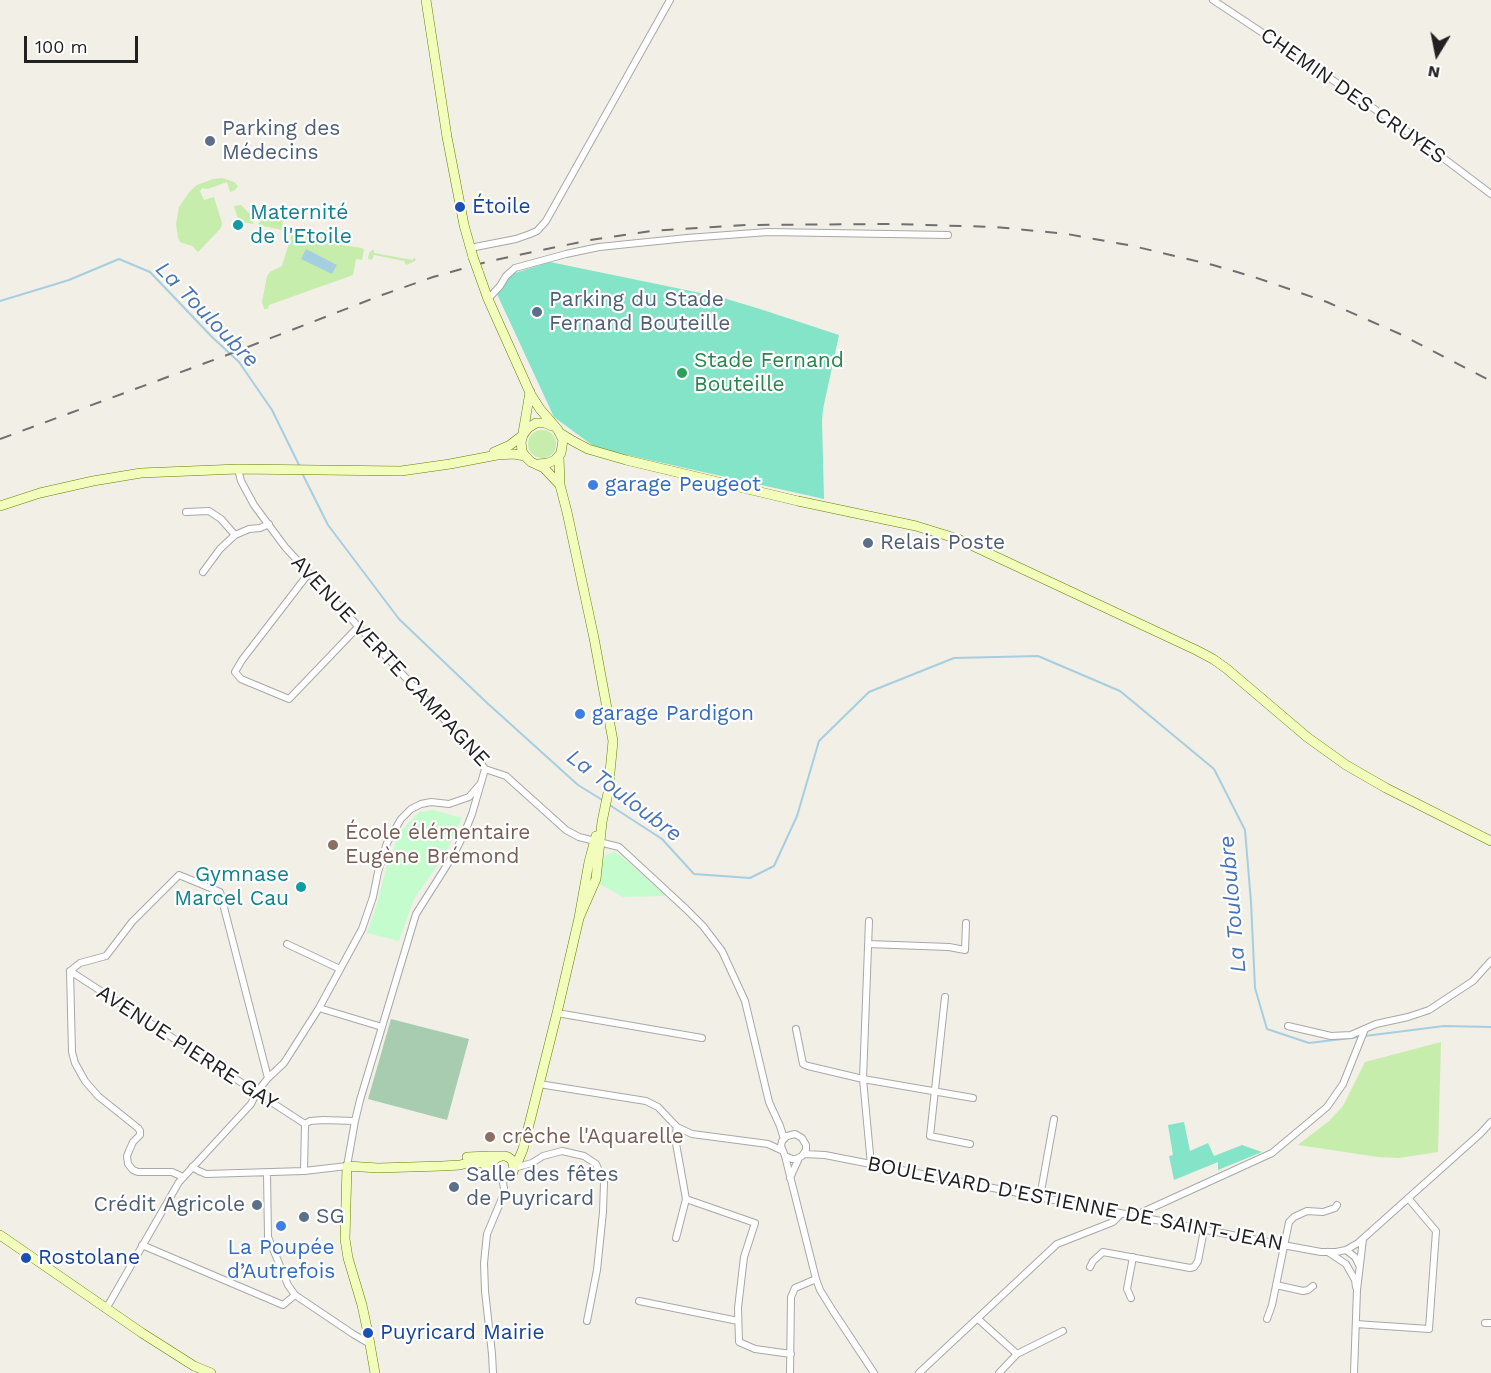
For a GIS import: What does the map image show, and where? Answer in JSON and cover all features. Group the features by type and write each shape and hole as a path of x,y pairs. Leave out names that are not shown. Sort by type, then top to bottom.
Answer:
{"main road":[{"path":"426,0 447,137 464,225 472,253 488,299 530,393 562,440 560,485 594,638 613,741 608,793 597,841 596,879 579,918 524,1149 518,1161 471,1156 452,1166"},
{"path":"530,393 532,411 521,442 522,451 531,462 548,464 569,449 588,449"},
{"path":"478,458 510,445 536,423 545,423 588,449 626,460 916,526 958,539 1213,659 1307,737 1346,765 1386,788 1491,841"},
{"path":"0,506 40,492 141,473 238,469 401,471 511,454 525,456"},
{"path":"539,464 560,485"},
{"path":"496,1158 509,1161 510,1176 502,1178 494,1174 491,1166 496,1158"},
{"path":"375,1373 362,1305 348,1258 345,1239 347,1166 378,1168 452,1166 471,1162 491,1166"},
{"path":"0,1235 142,1334 194,1366 211,1373"},
{"path":"368,1373 372,1362"}],"street":[{"path":"472,253 537,231 546,220 670,0"},
{"name":"CHEMIN DES CRUYES","path":"1213,0 1422,142 1491,194"},
{"path":"488,299 515,268 566,254 599,248 768,232 948,235"},
{"name":"AVENUE VERTE CAMPAGNE","path":"238,469 241,481 254,505 285,547 465,742 486,769 506,776 566,830 579,837 620,847 703,926 722,951 745,1001 769,1102 780,1125 783,1140"},
{"path":"186,512 209,511 221,519 235,535"},
{"path":"203,572 220,549 235,535 269,524"},
{"path":"309,573 242,660 236,672 241,679 288,699 358,627"},
{"path":"192,1167 206,1174 304,1171 347,1166 355,1121 416,914 464,834 486,769"},
{"path":"106,1309 179,1182 251,1104 256,1092 284,1063 319,1008 362,929 387,843 401,819 411,809 421,804 431,802 449,804 469,797 481,783"},
{"path":"183,1177 172,1172 138,1172 128,1164 129,1151 133,1142 140,1135 140,1131 98,1096 75,1063 72,1052 70,971 80,963 106,956 132,922 179,875 220,892 268,1078"},
{"path":"869,921 862,1079 871,1165"},
{"path":"868,944 949,947 965,950 966,923"},
{"path":"287,944 340,969"},
{"path":"1288,1026 1331,1036 1351,1035 1376,1024 1430,1010 1473,981 1491,961"},
{"name":"AVENUE PIERRE GAY","path":"70,971 305,1124"},
{"path":"945,997 930,1136 970,1144"},
{"path":"319,1008 381,1027"},
{"path":"557,1013 702,1038"},
{"path":"796,1029 803,1064 808,1066 862,1079 973,1098"},
{"path":"1134,1216 1272,1153 1327,1107 1343,1084 1365,1029"},
{"path":"539,1084 646,1101 658,1107 677,1126 692,1134 768,1144 783,1140 791,1134"},
{"path":"1040,1197 1054,1119"},
{"path":"304,1171 305,1124 310,1121 323,1120 355,1121"},
{"path":"1328,1252 1346,1250 1364,1238 1491,1122"},
{"path":"780,1125 791,1134 799,1135 806,1145 806,1150 790,1178"},
{"path":"676,1238 686,1199 675,1138 677,1126"},
{"path":"783,1140 783,1153 820,1290 874,1373"},
{"path":"768,1144 792,1159 801,1156"},
{"name":"BOULEVARD D'ESTIENNE DE SAINT-JEAN","path":"806,1145 822,1155"},
{"path":"509,1161 532,1163 543,1156 562,1151 584,1156 596,1164 604,1182 603,1212 597,1270 586,1321"},
{"name":"BOULEVARD D'ESTIENNE DE SAINT-JEAN","path":"801,1156 822,1155 1328,1252"},
{"path":"267,1173 268,1237 288,1285 295,1295 370,1344"},
{"path":"493,1373 484,1263 487,1234 503,1196 502,1178"},
{"path":"1356,1324 1429,1329 1436,1231 1408,1198"},
{"path":"686,1199 755,1222 744,1257 738,1308 739,1342 755,1349 790,1354"},
{"path":"1268,1319 1289,1222 1307,1210 1323,1212 1337,1205"},
{"path":"919,1373 1057,1244 1113,1222 1121,1214"},
{"path":"1090,1267 1103,1252 1194,1267 1198,1261 1204,1230"},
{"path":"1354,1373 1357,1290 1364,1238"},
{"path":"142,1245 283,1305 295,1295"},
{"path":"1346,1250 1346,1264"},
{"path":"1346,1250 1355,1257 1360,1265"},
{"path":"1328,1252 1346,1264 1355,1280 1357,1290"},
{"path":"1131,1298 1127,1289 1134,1257"},
{"path":"790,1373 791,1297 795,1288 816,1279"},
{"path":"1276,1285 1303,1291 1313,1286"},
{"path":"639,1301 738,1321"},
{"path":"978,1319 1017,1354"},
{"path":"999,1373 1017,1354 1063,1331"}],"green space":[{"path":"222,178 238,186 230,192 227,182 208,189 202,188 200,191 204,200 214,197 222,223 221,228 198,252 192,246 180,242 178,238 176,224 179,207 197,185"},
{"path":"241,205 254,218 253,224 241,222 238,219 234,206"},
{"path":"262,210 272,220 278,215 283,219 282,230 258,225"},
{"path":"301,227 335,244 362,248 364,250 362,260 356,259 353,275 269,305 268,309 264,309 262,302 267,276 282,266 292,233 295,228"},
{"path":"372,250 374,253 413,260 414,257 416,260 406,265 404,261 374,255 372,260 368,259"},
{"name":"Stade Fernand Bouteille","path":"550,262 720,297 839,335 823,409 824,499 596,448 554,417 496,292 512,274"},
{"path":"542,430 552,434 556,444 552,454 542,458 532,454 528,444 532,434"},
{"path":"434,810 462,818 447,851 414,899 399,941 367,933 387,865 400,832 419,812"},
{"path":"614,852 666,896 623,897 598,883 603,860 606,855"},
{"path":"391,1019 469,1039 447,1120 368,1099"},
{"path":"1441,1042 1438,1152 1399,1158 1378,1157 1298,1145 1329,1121 1343,1106 1365,1062"},
{"path":"1184,1122 1190,1151 1208,1143 1214,1156 1242,1145 1262,1152 1218,1170 1218,1162 1174,1180 1169,1156 1173,1155 1168,1125"}],"water":[{"path":"306,249 337,265 332,274 301,259"}],"waterway":[{"name":"La Touloubre","path":"0,301 69,280 119,259 150,272 239,362 272,410 300,467"},
{"name":"La Touloubre","path":"302,473 328,525 399,619 578,785 604,801"},
{"name":"La Touloubre","path":"608,804 662,839 694,874 750,878 774,866 797,816 819,741 869,692 954,658 1038,656 1120,691 1214,769 1245,830 1255,988 1267,1029 1309,1043 1359,1037"},
{"name":"La Touloubre","path":"1365,1036 1444,1026 1491,1027"}],"railway":[{"path":"0,439 433,277 490,261 590,240 651,231 746,225 894,224 996,227 1067,234 1133,246 1213,265 1327,302 1400,334 1491,381"}],"place":[{"name":"Parking des Médecins","path":"210,141"},
{"name":"Étoile","path":"460,207"},
{"name":"Maternité de l'Etoile","path":"238,225"},
{"name":"Parking du Stade Fernand Bouteille","path":"537,312"},
{"name":"Stade Fernand Bouteille","path":"682,373"},
{"name":"garage Peugeot","path":"593,485"},
{"name":"Relais Poste","path":"868,543"},
{"name":"garage Pardigon","path":"580,714"},
{"name":"École élémentaire Eugène Brémond","path":"333,845"},
{"name":"Gymnase Marcel Cau","path":"301,887"},
{"name":"crêche l'Aquarelle","path":"490,1137"},
{"name":"Salle des fêtes de Puyricard","path":"454,1187"},
{"name":"Crédit Agricole","path":"257,1205"},
{"name":"SG","path":"304,1217"},
{"name":"La Poupée d’Autrefois","path":"281,1226"},
{"name":"Rostolane","path":"26,1258"},
{"name":"Puyricard Mairie","path":"368,1333"}]}
